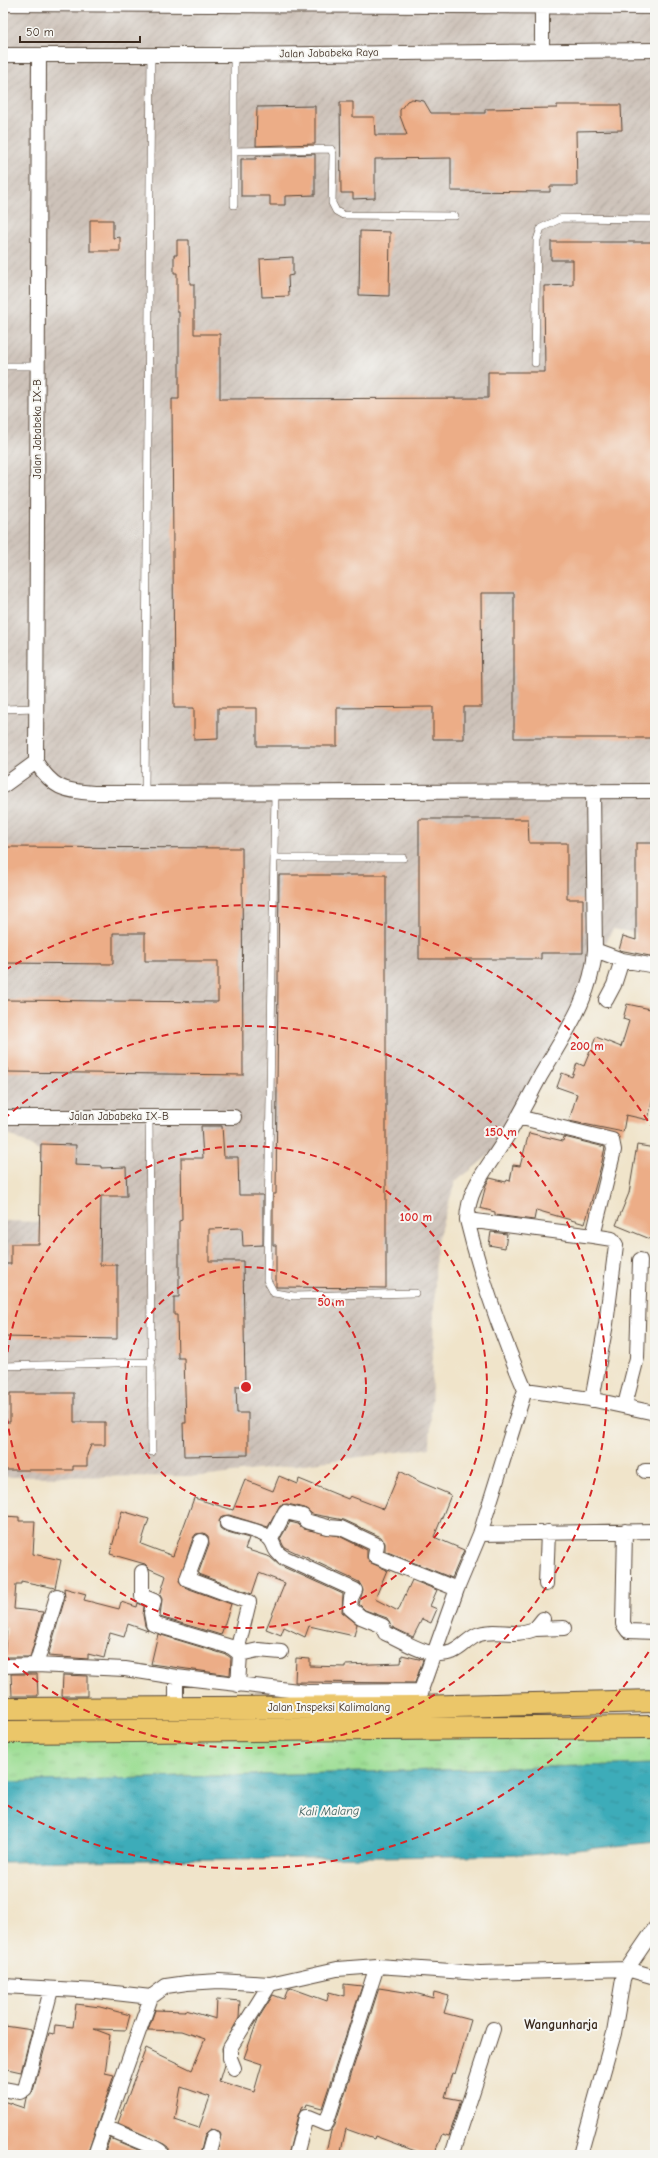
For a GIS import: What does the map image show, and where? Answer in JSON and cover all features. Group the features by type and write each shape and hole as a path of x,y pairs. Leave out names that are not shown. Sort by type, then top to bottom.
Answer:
{"main road":[{"name":"Jalan Inspeksi Kalimalang","path":"3,1709 176,1708 418,1699 655,1701"},
{"path":"3,1732 655,1727"}],"street":[{"path":"3,4 542,5 655,7"},
{"path":"542,5 542,50"},
{"name":"Jalan Jababeka Raya","path":"3,56 655,50"},
{"name":"Jalan Jababeka IX-B","path":"36,762 39,56"},
{"path":"3,786 36,762 47,779 63,789 94,793 655,791"},
{"path":"3,1666 36,1665 125,1669 238,1685 307,1692 418,1699 457,1589 480,1534 524,1390 489,1296 467,1220 469,1199 472,1191 518,1117 582,1003 594,966 596,950 594,791"},
{"path":"596,950 622,960 655,966"},
{"path":"606,1000 614,985 622,960"},
{"name":"Jalan Jababeka IX-B","path":"3,1117 149,1115 234,1117"},
{"path":"518,1117 612,1140 614,1150 593,1236"},
{"path":"467,1220 612,1239 616,1245 606,1324 592,1400"},
{"path":"625,1405 638,1358 640,1260"},
{"path":"524,1390 625,1405 655,1413"},
{"path":"271,1539 285,1512 303,1516 306,1521 328,1527 341,1528 377,1545 375,1556 457,1589"},
{"path":"227,1523 262,1534 271,1539 275,1552 282,1557 354,1590 350,1608 361,1617 383,1626 385,1633 409,1646 435,1653 451,1652 467,1644 477,1635 492,1632 516,1633 539,1624 564,1628"},
{"path":"625,1531 624,1624 628,1631 655,1632"},
{"path":"480,1534 655,1531"},
{"path":"546,1584 548,1532"},
{"path":"201,1541 187,1579 250,1602 239,1643 240,1654 238,1685"},
{"path":"142,1572 142,1596 154,1601 151,1613 153,1624 231,1647 240,1654"},
{"path":"36,1665 57,1596"},
{"path":"240,1654 258,1650 281,1652"},
{"path":"176,1677 176,1708"},
{"path":"580,2155 607,2060 623,1979 627,1969 655,1928"},
{"path":"296,2155 306,2118 309,2117 326,2124 377,1966"},
{"path":"95,2155 151,1997 166,1986 218,1981 270,1984 337,1969 377,1966 480,1973 627,1969 655,1977"},
{"path":"234,2068 230,2058 230,2048 270,1984"},
{"path":"3,1986 51,1990 97,1991 151,1997"},
{"path":"3,2089 20,2092 25,2089 51,1990"},
{"path":"452,2155 493,2029"},
{"path":"105,2127 155,2148 160,2151 160,2155"},
{"path":"208,2155 213,2138"}],"lane":[{"path":"145,792 151,54"},
{"path":"234,55 234,205"},
{"path":"234,151 331,149 333,154 332,203 336,211 343,215 455,216"},
{"path":"535,363 537,240 541,228 562,218 655,219"},
{"path":"3,366 37,366"},
{"path":"3,709 37,708"},
{"path":"275,792 267,1280 274,1293 294,1296 415,1293"},
{"path":"274,858 403,858"},
{"path":"149,1115 152,1452"},
{"path":"3,1366 152,1362"}],"shaded area":[{"path":"3,3 655,3 655,936 613,929 500,1147 455,1182 436,1245 430,1448 210,1476 3,1477 3,1221 40,1222 39,1151 3,1131"}],"green space":[{"path":"655,1728 655,1764 3,1782 3,1732"}],"water":[{"name":"Kali Malang","path":"655,1764 655,1842 528,1855 3,1862 3,1782"}],"building":[{"path":"412,99 424,101 431,113 485,113 485,109 557,108 557,105 621,105 622,130 576,131 577,186 550,186 550,192 451,191 451,158 375,159 375,198 353,199 353,193 341,193 340,102 353,102 353,117 374,117 375,135 407,135 400,116 400,110 407,101"},
{"path":"315,106 315,144 256,146 257,107"},
{"path":"315,154 315,195 285,196 285,205 270,205 270,196 241,196 241,159 256,159 256,156"},
{"path":"90,220 113,220 113,238 120,237 120,251 90,251"},
{"path":"360,231 390,232 389,296 359,295"},
{"path":"177,240 189,240 190,284 194,284 194,334 220,334 220,399 488,398 488,372 545,372 544,286 573,285 573,260 551,260 551,242 655,242 655,738 514,738 514,593 481,593 482,707 464,707 464,739 433,739 433,707 337,708 337,746 257,746 257,708 218,708 218,739 194,740 194,708 174,708 172,399 179,399 179,312 177,312 177,273 174,273 174,255 177,255"},
{"path":"293,257 293,275 288,276 289,296 262,297 260,259"},
{"path":"419,819 528,819 529,843 567,843 567,899 583,899 583,953 541,953 541,959 419,959"},
{"path":"636,843 655,843 655,957 619,950 623,936 636,940"},
{"path":"3,847 242,848 243,1075 8,1072 8,1069 3,1069 3,1000 218,1002 218,961 145,961 145,933 113,933 113,964 3,963"},
{"path":"279,875 386,875 386,1288 276,1287 276,1245 273,1245 273,1194 276,1194"},
{"path":"627,1004 655,1010 655,1088 648,1120 626,1115 623,1132 569,1121 577,1094 557,1087 562,1073 572,1077 577,1063 584,1066 596,1037 621,1047 629,1021 623,1019"},
{"path":"201,1126 222,1126 224,1157 238,1157 239,1195 263,1195 263,1245 243,1246 242,1228 209,1229 209,1261 243,1261 245,1386 236,1386 237,1413 248,1413 248,1455 184,1456 183,1423 186,1423 184,1358 178,1358 177,1315 174,1315 174,1297 179,1297 179,1221 182,1220 181,1158 203,1158"},
{"path":"529,1133 563,1141 564,1137 605,1147 585,1224 536,1210 534,1220 495,1215 495,1212 480,1208 486,1185 490,1178 506,1182 507,1180 510,1181 513,1165 520,1166"},
{"path":"41,1144 76,1145 75,1165 101,1166 101,1168 126,1167 127,1196 101,1196 100,1265 117,1265 117,1339 3,1337 3,1264 11,1264 11,1244 39,1244"},
{"path":"637,1145 655,1148 655,1241 616,1225 629,1193"},
{"path":"491,1232 507,1234 505,1248 489,1245"},
{"path":"10,1393 74,1393 74,1422 105,1422 105,1445 91,1445 87,1455 87,1466 73,1466 73,1470 3,1470 3,1422 10,1422"},
{"path":"400,1471 420,1482 451,1495 434,1537 464,1550 452,1578 385,1551 385,1543 381,1537 344,1520 312,1514 305,1508 287,1504 280,1505 268,1527 229,1515 222,1516 219,1521 220,1528 224,1531 249,1538 245,1549 270,1557 279,1565 343,1594 342,1612 357,1624 354,1636 309,1626 305,1637 284,1627 281,1635 266,1629 285,1583 259,1573 252,1594 198,1574 209,1544 208,1536 204,1533 196,1534 193,1538 179,1581 184,1587 231,1604 221,1635 160,1617 162,1599 160,1595 166,1576 150,1569 145,1564 110,1554 122,1511 149,1519 141,1544 173,1556 194,1498 233,1510 245,1480 273,1491 279,1476 298,1484 299,1479 348,1499 350,1496 384,1509"},
{"path":"4,1516 19,1517 19,1521 35,1521 33,1554 61,1560 55,1588 21,1581 21,1584 16,1584 14,1609 43,1612 30,1657 4,1657 7,1628 3,1627"},
{"path":"290,1522 298,1524 304,1529 339,1536 367,1550 367,1558 369,1562 387,1570 375,1599 398,1611 412,1580 437,1590 430,1606 437,1609 431,1623 422,1619 413,1637 392,1627 387,1618 365,1610 359,1604 363,1590 359,1582 284,1547 280,1539"},
{"path":"64,1588 86,1594 84,1600 119,1609 121,1602 137,1607 138,1603 144,1606 143,1615 145,1626 148,1631 128,1624 124,1637 110,1633 104,1658 88,1654 88,1659 48,1656 65,1598"},
{"path":"158,1634 227,1655 231,1658 230,1675 151,1664"},
{"path":"402,1655 423,1660 415,1683 295,1682 296,1658 310,1659 310,1666 345,1667 345,1665 401,1663"},
{"path":"11,1674 37,1674 38,1696 12,1696"},
{"path":"63,1675 87,1676 87,1696 62,1696"},
{"path":"344,1984 362,1986 322,2108 307,2104 306,2107 303,2106 298,2115 288,2155 217,2155 221,2135 219,2131 211,2129 205,2134 200,2155 168,2155 168,2147 164,2144 118,2123 146,2048 192,2070 205,2039 182,2031 148,2030 155,2010 186,2010 216,2019 217,1999 240,2001 239,2018 222,2048 224,2065 219,2081 254,2092 262,2064 244,2058 258,2019 273,1995 284,1999 288,1989 291,1988 327,2001 329,1992 344,1996","holes":["181,2087 210,2097 199,2128 175,2120"]},
{"path":"379,1988 411,1992 433,1998 434,1992 449,1996 444,2013 471,2020 455,2074 452,2073 445,2097 461,2100 449,2136 442,2134 434,2155 426,2155 375,2136 374,2139 346,2129 340,2155 325,2155 331,2131 334,2127"},
{"path":"76,2004 100,2007 130,2015 126,2030 94,2029 110,2035 105,2073 114,2075 87,2155 3,2155 3,2101 24,2108 26,2098 33,2091 49,2033 54,2034 55,2025 73,2027"},
{"path":"5,2026 32,2030 21,2072 3,2068"},
{"path":"110,2138 150,2155 104,2155"}],"district":[{"name":"Wangunharja","path":"561,2024"}]}
